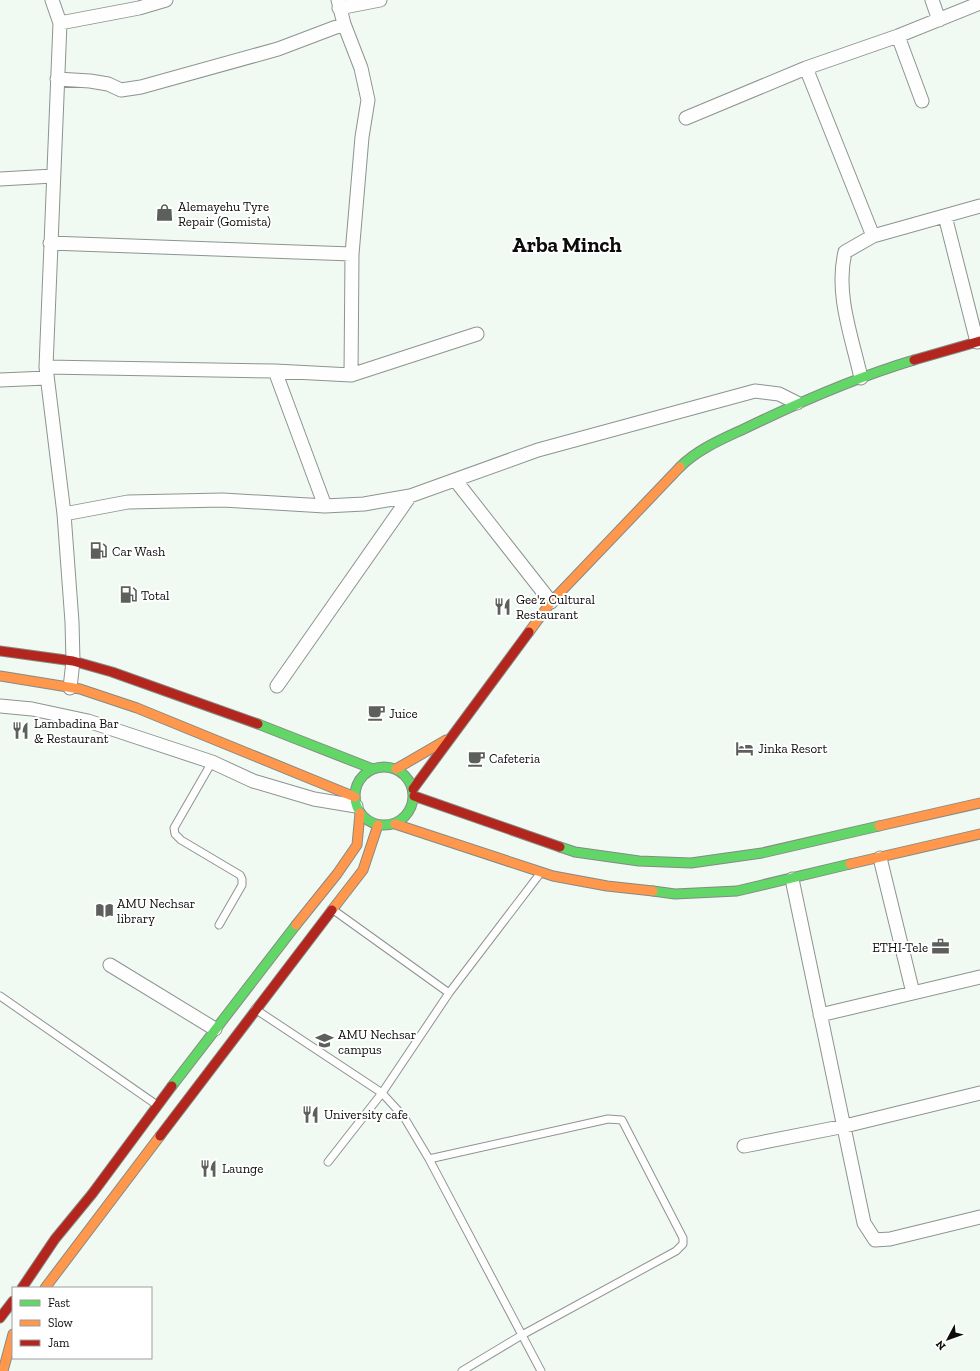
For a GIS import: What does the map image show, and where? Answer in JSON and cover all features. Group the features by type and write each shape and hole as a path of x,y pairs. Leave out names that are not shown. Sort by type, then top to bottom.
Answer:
{"main road":[{"path":"395,824 409,813 413,792 551,602 682,465 707,447 797,403 880,370 978,342"},
{"path":"0,651 73,660 112,672 244,719 373,769"},
{"path":"0,676 70,688 138,708 357,805 365,819 378,826 395,824 553,876 607,886 675,894 737,891 880,858 933,841 980,834"},
{"path":"396,769 454,735"},
{"path":"23,1287 56,1239 92,1194 215,1029 337,874 357,845 357,805 359,780 373,769 381,767 396,769 406,777 413,792 575,852 639,861 691,863 762,853 928,819 980,803"},
{"path":"46,1287 255,1009 363,870 378,826"},
{"path":"0,1318 12,1301"},
{"path":"3,1371 12,1338"}],"street":[{"path":"52,0 60,23 52,176 46,372 64,514 72,622 73,660 70,688"},
{"path":"60,23 139,8 166,0"},
{"path":"351,374 352,254 362,137 368,100 361,68 338,4 380,0"},
{"path":"932,0 939,20"},
{"path":"686,118 806,68 898,36 980,3"},
{"path":"57,79 90,81 108,84 120,90 141,87 278,50 344,24"},
{"path":"898,36 922,101"},
{"path":"806,68 872,236"},
{"path":"0,180 52,176"},
{"path":"861,378 842,296 842,264 845,252 872,236 980,206"},
{"path":"945,216 978,342"},
{"path":"50,243 352,254"},
{"path":"0,380 46,372 275,371 351,374 477,334"},
{"path":"275,371 325,506"},
{"path":"64,514 128,502 223,500 325,506 364,504 410,496 456,481 538,450 755,391 779,394 797,403"},
{"path":"456,481 551,602"},
{"path":"277,686 410,496"},
{"path":"0,706 32,709 88,721 212,762 252,780 300,795 314,799 357,805"},
{"path":"880,858 913,993"},
{"path":"792,879 845,1126 864,1223 875,1240 890,1239 980,1217"},
{"path":"110,965 215,1029"},
{"path":"820,1015 980,977"},
{"path":"744,1146 845,1126 980,1093"}],"lane":[{"path":"212,762 174,828 175,834 181,840 240,875 242,879 242,885 219,924"},
{"path":"328,1162 382,1093 449,993 542,872"},
{"path":"332,909 449,993"},
{"path":"0,996 158,1106"},
{"path":"255,1009 382,1093 404,1117 429,1159 541,1371"},
{"path":"429,1159 608,1119 622,1120 683,1238 683,1244 676,1251 522,1335 462,1371"}],"traffic: fast":[{"path":"680,467 695,454 712,444 789,408 830,390 914,360"},
{"path":"258,724 373,769"},
{"path":"378,767 390,767 405,775 413,790 413,796 413,802 405,817 390,825 378,825 363,817 355,802 355,790 363,775 378,767"},
{"path":"560,847 575,852 639,861 691,863 762,853 879,826"},
{"path":"653,891 675,894 737,891 850,864"},
{"path":"172,1086 296,925"}],"traffic: slow":[{"path":"529,632 551,602 680,467"},
{"path":"0,676 80,689 137,708 355,797"},
{"path":"396,769 446,740"},
{"path":"879,826 980,803"},
{"path":"296,925 337,874 357,845 360,813"},
{"path":"395,824 553,876 607,886 653,891"},
{"path":"332,910 363,870 378,825"},
{"path":"850,864 980,834"},
{"path":"46,1287 160,1136"},
{"path":"3,1371 12,1338"}],"traffic: jam":[{"path":"914,360 980,341"},
{"path":"413,789 529,632"},
{"path":"0,651 73,661 112,672 258,724"},
{"path":"414,796 560,847"},
{"path":"160,1136 332,910"},
{"path":"23,1287 55,1239 92,1194 172,1086"},
{"path":"0,1318 12,1302"}],"place":[{"name":"Alemayehu Tyre Repair (Gomista)","path":"165,213"},
{"name":"Car Wash","path":"99,551"},
{"name":"Total","path":"128,595"},
{"name":"Gee'z Cultural Restaurant","path":"503,606"},
{"name":"Juice","path":"376,713"},
{"name":"Lambadina Bar & Restaurant","path":"21,730"},
{"name":"Jinka Resort","path":"745,748"},
{"name":"Cafeteria","path":"476,758"},
{"name":"AMU Nechsar library","path":"104,910"},
{"name":"ETHI-Tele","path":"941,947"},
{"name":"AMU Nechsar campus","path":"325,1041"},
{"name":"University cafe","path":"311,1114"},
{"name":"Launge","path":"209,1168"}],"district":[{"name":"Arba Minch","path":"567,244"}]}
